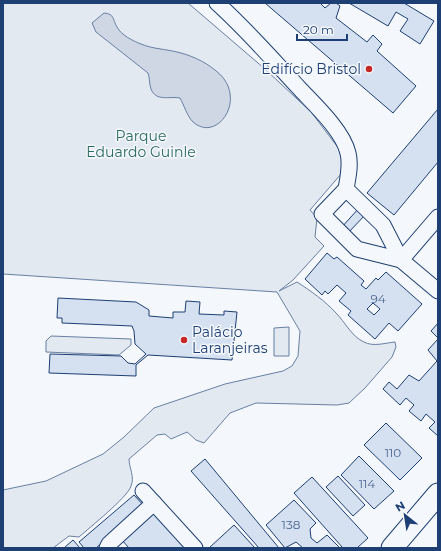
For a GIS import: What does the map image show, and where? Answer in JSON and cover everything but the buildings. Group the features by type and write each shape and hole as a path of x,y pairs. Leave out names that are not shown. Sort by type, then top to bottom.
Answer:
{"main road":[{"path":"392,548 438,494"}],"street":[{"path":"217,3 252,36 320,111 338,134 348,151 350,165 346,189 322,214 358,249 401,260"},
{"path":"346,189 383,225 401,260 438,292"},
{"path":"401,260 438,217"},
{"path":"143,491 195,548"},
{"path":"107,548 109,544 154,502"}],"green space":[{"name":"Parque Eduardo Guinle","path":"3,3 188,3 265,69 311,112 340,150 342,160 341,174 310,210 317,218 315,237 324,246 293,280 279,291 297,282 327,304 360,340 371,344 395,342 396,347 392,357 365,388 349,403 337,405 256,403 230,413 204,443 196,440 187,432 171,439 165,434 157,435 129,459 132,483 123,497 79,537 69,536 53,548 3,548 3,490 46,481 103,454 124,437 154,408 225,384 283,371 292,366 298,356 300,331 277,292 3,274"},
{"path":"289,327 289,356 274,356 274,328"},
{"path":"51,336 131,339 131,345 119,355 46,352 46,341"}],"shaded area":[{"path":"104,13 110,14 119,30 131,39 150,47 187,55 202,61 215,70 225,81 230,92 230,104 226,114 220,122 212,127 203,127 191,120 180,98 164,98 156,96 150,87 148,73 96,32 92,23"}],"place":[{"name":"Edifício Bristol","path":"369,69"},
{"name":"Palácio Laranjeiras","path":"184,340"}]}
